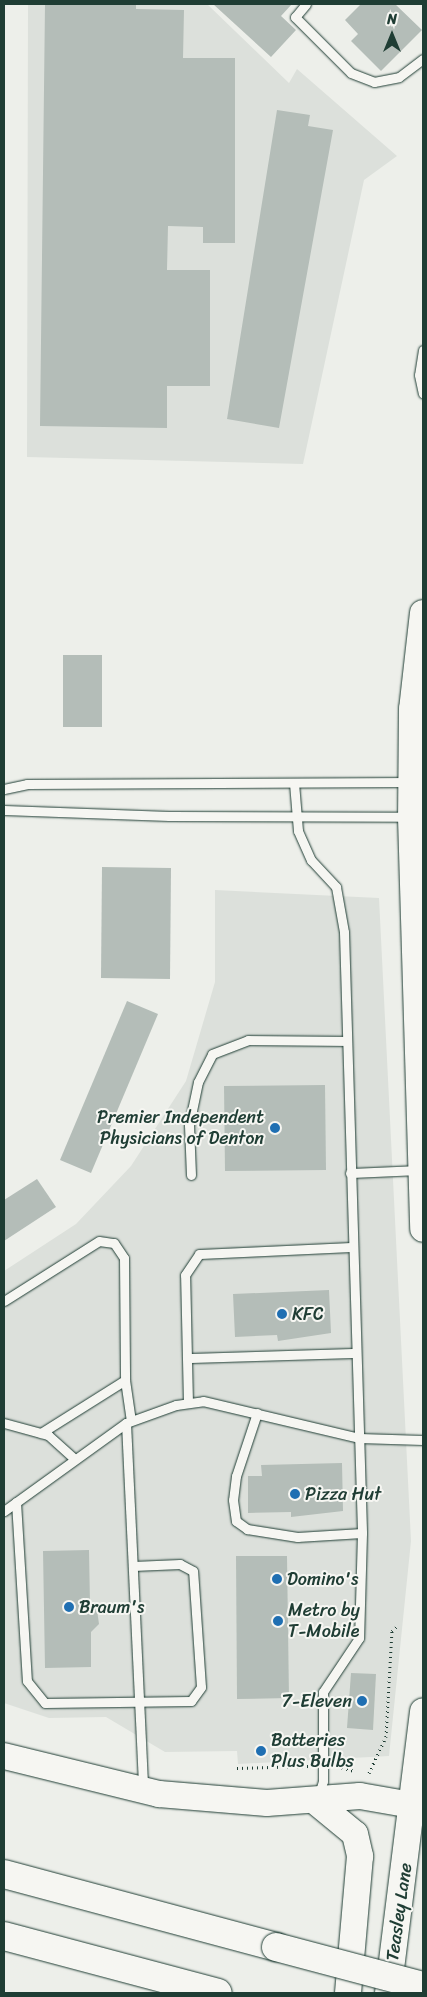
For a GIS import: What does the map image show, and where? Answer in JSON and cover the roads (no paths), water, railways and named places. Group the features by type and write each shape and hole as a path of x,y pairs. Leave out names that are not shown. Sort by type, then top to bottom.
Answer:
{"highway":[{"path":"4,1874 423,1986"},
{"path":"4,1936 218,1993"}],"main road":[{"path":"423,613 412,709 418,782 423,1229"},
{"name":"Teasley Lane","path":"388,1993 418,1806 423,1711"},
{"path":"4,1756 143,1791 225,1802 316,1802 360,1796 418,1806"},
{"path":"316,1802 354,1834 360,1856 348,1993"}],"lane":[{"path":"306,4 295,16 351,73 374,82 399,78 423,59"},
{"path":"423,350 419,375 423,394"},
{"path":"4,789 27,784 418,782"},
{"path":"294,783 296,817 311,860 336,887 344,932 362,1533 359,1638 323,1692 323,1781 316,1802"},
{"path":"4,810 296,817 417,817"},
{"path":"191,1175 189,1125 198,1082 212,1054 248,1040 347,1041"},
{"path":"350,1173 421,1170"},
{"path":"4,1301 99,1241 114,1243 124,1258 125,1380 129,1422 143,1791"},
{"path":"188,1403 185,1274 198,1254 352,1247"},
{"path":"187,1358 356,1353"},
{"path":"40,1433 125,1380"},
{"path":"4,1512 75,1459 129,1422 188,1403 203,1401 359,1438 423,1440"},
{"path":"256,1413 236,1476 233,1500 236,1522 247,1529 296,1537 362,1533"},
{"path":"4,1423 40,1433 75,1459"},
{"path":"16,1502 27,1681 35,1695 45,1703 64,1706 191,1701 201,1687 193,1571 180,1564 133,1566"}],"place":[{"name":"Premier Independent Physicians of Denton","path":"275,1128"},
{"name":"KFC","path":"282,1314"},
{"name":"Pizza Hut","path":"295,1494"},
{"name":"Domino's","path":"277,1579"},
{"name":"Braum's","path":"69,1607"},
{"name":"Metro by T-Mobile","path":"278,1621"},
{"name":"7-Eleven","path":"362,1701"},
{"name":"Batteries Plus Bulbs","path":"261,1751"}]}
